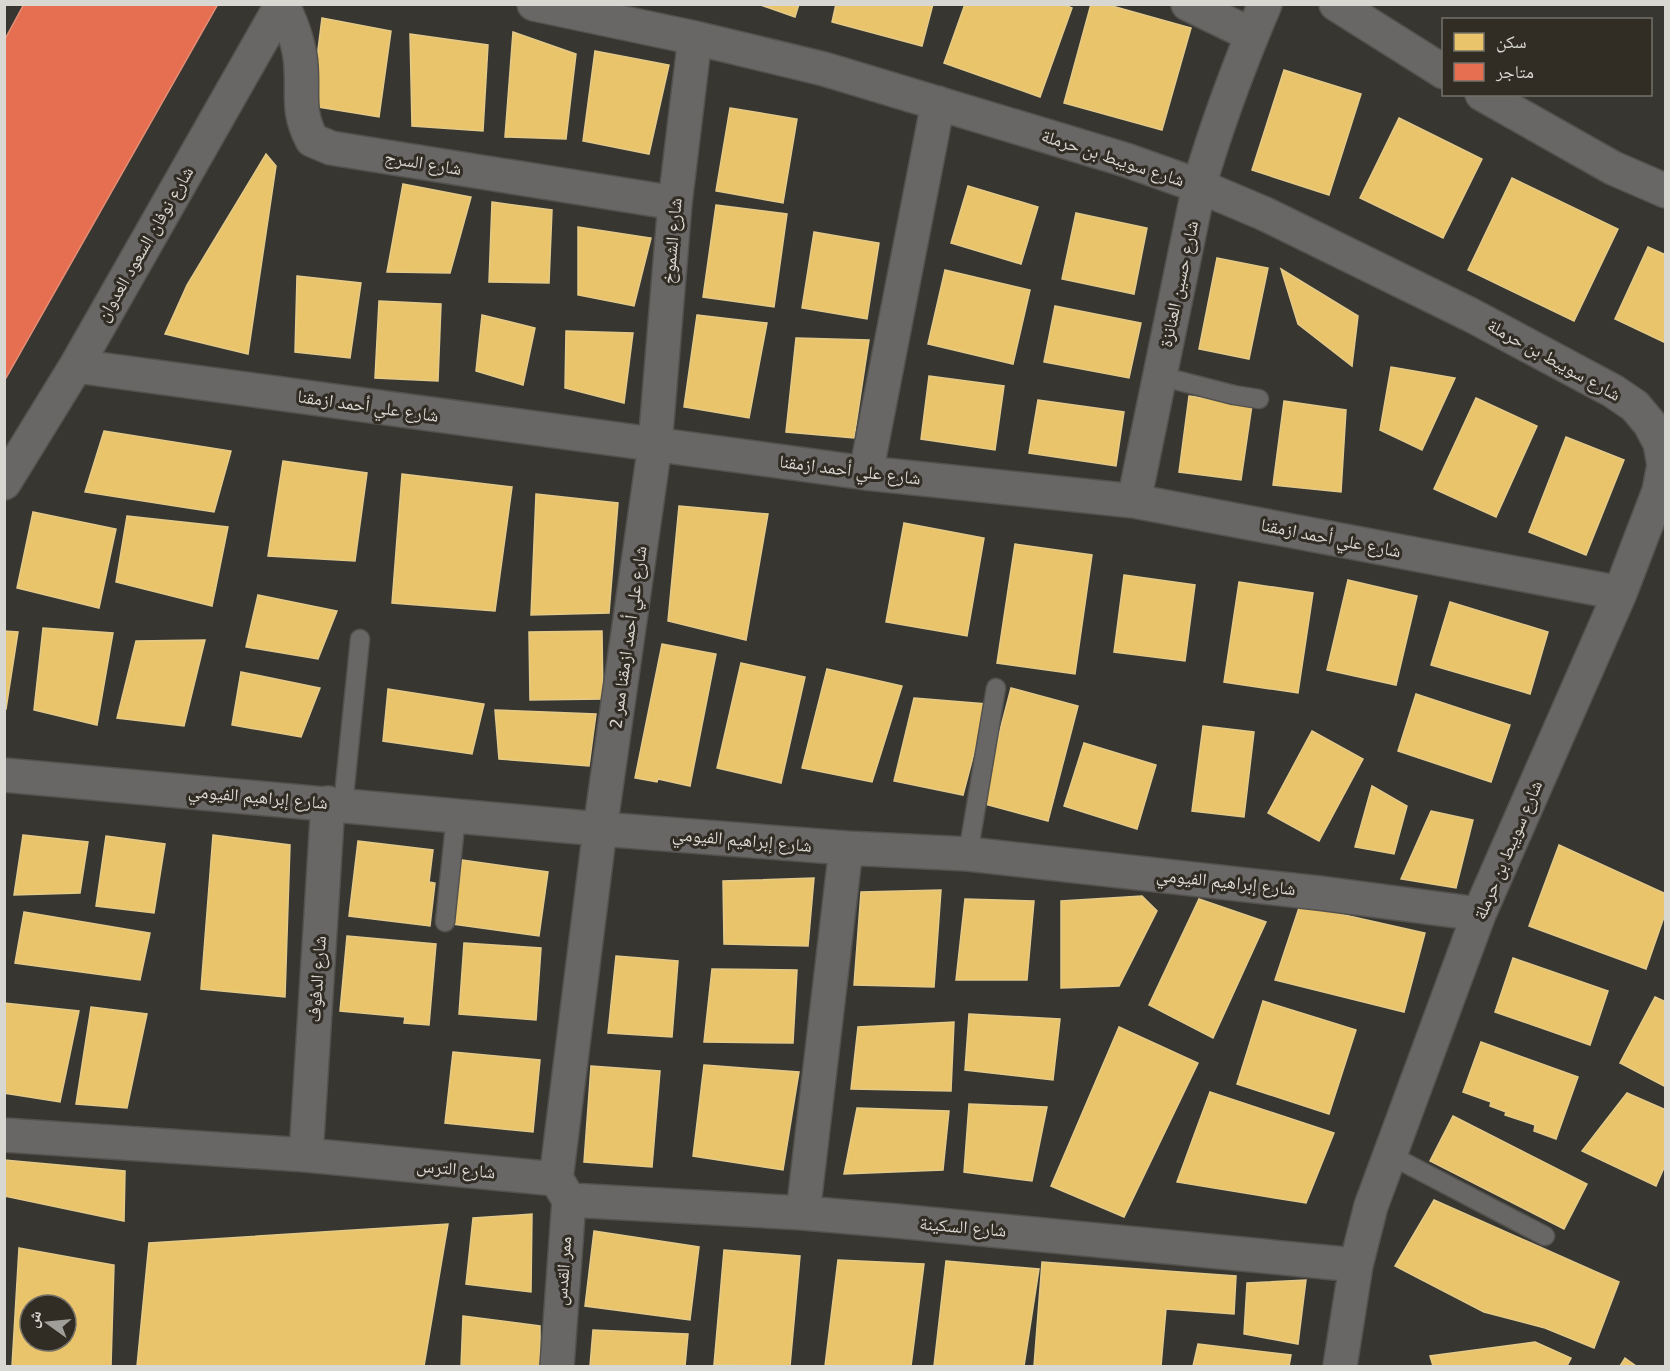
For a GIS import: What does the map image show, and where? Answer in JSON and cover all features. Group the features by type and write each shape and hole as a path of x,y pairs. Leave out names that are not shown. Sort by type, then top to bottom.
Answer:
{"street":[{"name":"شارع السرج","path":"282,4 292,24 298,45 301,66 300,108 312,141 331,148 675,202"},
{"name":"شارع نوفان السعود العدوان","path":"4,483 76,366 282,4"},
{"name":"شارع سويبط بن حرملة","path":"534,4 695,38 824,69 1126,160 1199,186 1265,214 1472,315 1604,387 1635,406 1650,424 1660,443 1664,465 1659,492 1620,593 1479,914 1371,1206 1356,1265 1340,1366"},
{"path":"1188,4 1252,35"},
{"name":"شارع حسين العنانزة","path":"1134,501 1199,186 1210,148 1265,4"},
{"path":"1336,4 1442,71"},
{"name":"شارع الشموخ","path":"655,445 675,202 695,38"},
{"path":"1486,96 1613,168 1665,191"},
{"path":"866,473 938,103"},
{"name":"شارع علي أحمد ازمقنا","path":"76,366 866,473 1134,501 1620,593"},
{"name":"شارع علي أحمد ازمقنا ممر 2","path":"600,829 655,445"},
{"name":"شارع إبراهيم الفيومي","path":"4,775 600,829 846,848 968,854 1319,893 1479,914"},
{"name":"شارع الدفوف","path":"306,1155 335,804"},
{"path":"562,1189 600,829"},
{"path":"803,1213 846,848"},
{"name":"شارع الترس","path":"4,1135 306,1155 562,1189"},
{"name":"شارع السكينة","path":"562,1189 1356,1265"},
{"name":"ممر القدس","path":"556,1366 562,1189"}],"lane":[{"path":"1160,376 1258,399"},
{"path":"335,804 360,639"},
{"path":"968,854 996,688"},
{"path":"445,922 456,816"},
{"path":"1390,1155 1545,1236"}],"building: سكن":[{"path":"758,4 799,4 795,17"},
{"path":"836,4 933,4 922,46 832,22"},
{"path":"965,4 1062,4 1072,8 1040,97 944,63"},
{"path":"1091,4 1105,4 1191,28 1162,130 1064,103"},
{"path":"322,18 391,31 379,117 311,106"},
{"path":"513,32 576,54 566,139 505,137"},
{"path":"410,34 488,45 483,131 412,126"},
{"path":"595,51 669,65 649,154 583,141"},
{"path":"1284,70 1361,94 1329,195 1252,170"},
{"path":"730,108 797,119 783,203 716,191"},
{"path":"1399,118 1482,159 1443,238 1360,198"},
{"path":"266,154 276,166 248,354 165,334 187,285"},
{"path":"1512,178 1618,229 1574,321 1468,270"},
{"path":"403,184 471,197 450,273 387,272"},
{"path":"968,186 1038,207 1021,264 951,243"},
{"path":"492,202 552,210 549,283 489,282"},
{"path":"716,205 787,214 774,307 703,297"},
{"path":"1076,213 1147,228 1134,294 1062,279"},
{"path":"578,227 651,238 634,306 578,295"},
{"path":"814,232 879,243 867,319 802,308"},
{"path":"1648,247 1666,255 1666,343 1615,319"},
{"path":"1217,258 1268,268 1249,359 1199,349"},
{"path":"1281,269 1358,316 1352,366 1298,324"},
{"path":"945,270 1030,290 1013,364 928,344"},
{"path":"297,276 361,283 350,358 295,352"},
{"path":"379,301 441,304 438,381 375,378"},
{"path":"1055,306 1141,323 1129,378 1044,362"},
{"path":"482,315 535,328 523,385 476,371"},
{"path":"697,315 767,323 749,418 684,407"},
{"path":"566,331 633,333 624,403 565,388"},
{"path":"796,338 869,340 854,438 786,432"},
{"path":"1391,367 1455,378 1422,450 1380,430"},
{"path":"929,376 1004,386 995,450 921,439"},
{"path":"1189,396 1252,405 1241,480 1179,472"},
{"path":"1476,398 1537,426 1496,517 1434,489"},
{"path":"1038,400 1124,412 1116,466 1029,453"},
{"path":"1284,401 1346,410 1341,492 1273,485"},
{"path":"104,431 231,451 214,512 85,492"},
{"path":"1566,437 1624,460 1586,555 1529,532"},
{"path":"283,461 367,473 355,561 268,556"},
{"path":"402,474 512,487 495,611 392,603"},
{"path":"536,494 618,503 609,613 531,615"},
{"path":"679,506 768,514 746,640 668,621"},
{"path":"33,512 116,529 99,608 17,588"},
{"path":"127,516 228,527 212,606 116,582"},
{"path":"904,523 984,538 967,636 886,622"},
{"path":"1015,544 1092,555 1075,674 997,663"},
{"path":"1124,575 1195,585 1185,661 1114,652"},
{"path":"1348,580 1417,596 1396,685 1327,670"},
{"path":"1239,582 1313,593 1298,693 1224,682"},
{"path":"258,595 337,611 318,659 246,647"},
{"path":"1450,602 1548,632 1530,694 1431,665"},
{"path":"43,628 113,633 97,725 34,710"},
{"path":"4,631 18,632 6,709 4,709"},
{"path":"602,631 603,699 530,700 529,632"},
{"path":"205,640 184,726 117,718 136,641"},
{"path":"662,644 716,654 690,786 658,779 657,782 635,778"},
{"path":"741,663 805,677 781,783 717,768"},
{"path":"827,669 902,686 872,782 802,768"},
{"path":"241,672 320,688 301,737 232,725"},
{"path":"1011,688 1078,706 1048,821 981,803"},
{"path":"388,689 484,704 472,754 383,741"},
{"path":"1416,694 1510,725 1491,782 1398,751"},
{"path":"914,698 987,704 963,795 894,781"},
{"path":"495,710 596,714 589,766 499,759"},
{"path":"1203,726 1254,732 1244,817 1192,811"},
{"path":"1312,731 1363,759 1319,841 1268,813"},
{"path":"1084,743 1156,765 1137,829 1064,806"},
{"path":"1372,786 1407,806 1394,854 1355,847"},
{"path":"1431,811 1473,820 1456,888 1401,879"},
{"path":"23,835 88,842 80,893 14,895"},
{"path":"213,835 290,845 285,997 201,989"},
{"path":"106,836 165,844 154,913 96,906"},
{"path":"358,841 433,850 429,882 435,883 430,926 349,916"},
{"path":"1559,845 1666,894 1666,911 1646,969 1529,926"},
{"path":"462,860 548,872 539,936 453,924"},
{"path":"814,878 808,946 724,944 723,881"},
{"path":"941,890 934,987 854,985 861,892"},
{"path":"1142,896 1157,911 1119,986 1061,988 1061,901"},
{"path":"965,899 1034,901 1027,980 956,980"},
{"path":"1199,899 1266,922 1213,1038 1149,1005"},
{"path":"1300,905 1425,933 1404,1012 1275,980"},
{"path":"24,912 150,933 140,980 15,963"},
{"path":"347,936 436,944 429,1025 404,1023 405,1017 340,1011"},
{"path":"464,943 541,948 536,1020 459,1014"},
{"path":"616,956 678,961 672,1037 608,1033"},
{"path":"1513,958 1608,991 1590,1045 1495,1012"},
{"path":"712,969 797,970 793,1043 704,1042"},
{"path":"1655,997 1666,1002 1666,1087 1620,1063"},
{"path":"1263,1001 1356,1030 1329,1114 1237,1084"},
{"path":"4,1003 79,1011 60,1102 4,1093"},
{"path":"91,1007 147,1014 127,1108 76,1104"},
{"path":"969,1014 1060,1019 1053,1080 965,1070"},
{"path":"954,1022 951,1091 851,1089 858,1027"},
{"path":"1119,1027 1198,1063 1124,1217 1051,1186"},
{"path":"1481,1042 1578,1077 1556,1139 1534,1131 1535,1125 1505,1115 1506,1112 1490,1106 1491,1102 1463,1092"},
{"path":"453,1052 540,1060 533,1132 445,1123"},
{"path":"704,1065 799,1072 783,1170 693,1156"},
{"path":"591,1066 660,1071 652,1167 584,1162"},
{"path":"1210,1092 1334,1133 1306,1203 1177,1182"},
{"path":"1627,1093 1666,1110 1666,1163 1656,1186 1582,1151"},
{"path":"969,1104 1047,1107 1032,1181 964,1172"},
{"path":"857,1108 949,1111 943,1170 844,1174"},
{"path":"1453,1116 1587,1184 1564,1229 1430,1161"},
{"path":"4,1160 125,1171 124,1221 4,1196"},
{"path":"1434,1200 1619,1282 1594,1348 1545,1328 1484,1312 1395,1266"},
{"path":"532,1214 531,1292 466,1284 473,1218"},
{"path":"448,1224 424,1366 137,1366 149,1243"},
{"path":"594,1231 699,1247 690,1320 585,1306"},
{"path":"19,1248 114,1265 111,1366 12,1366"},
{"path":"724,1250 800,1256 790,1366 714,1365"},
{"path":"838,1260 924,1264 911,1366 825,1366"},
{"path":"946,1261 1039,1269 1024,1366 934,1366"},
{"path":"1042,1262 1236,1276 1234,1314 1166,1309 1161,1366 1034,1366"},
{"path":"1306,1280 1298,1344 1244,1334 1247,1283"},
{"path":"463,1316 540,1326 540,1366 461,1366"},
{"path":"593,1330 688,1334 685,1366 590,1366"},
{"path":"1535,1342 1571,1358 1567,1366 1433,1366 1430,1356"},
{"path":"1198,1344 1291,1355 1289,1366 1193,1366"},
{"path":"1625,1358 1636,1366 1620,1366"}],"building: متاجر":[{"path":"24,4 218,4 4,378 4,41"}]}
